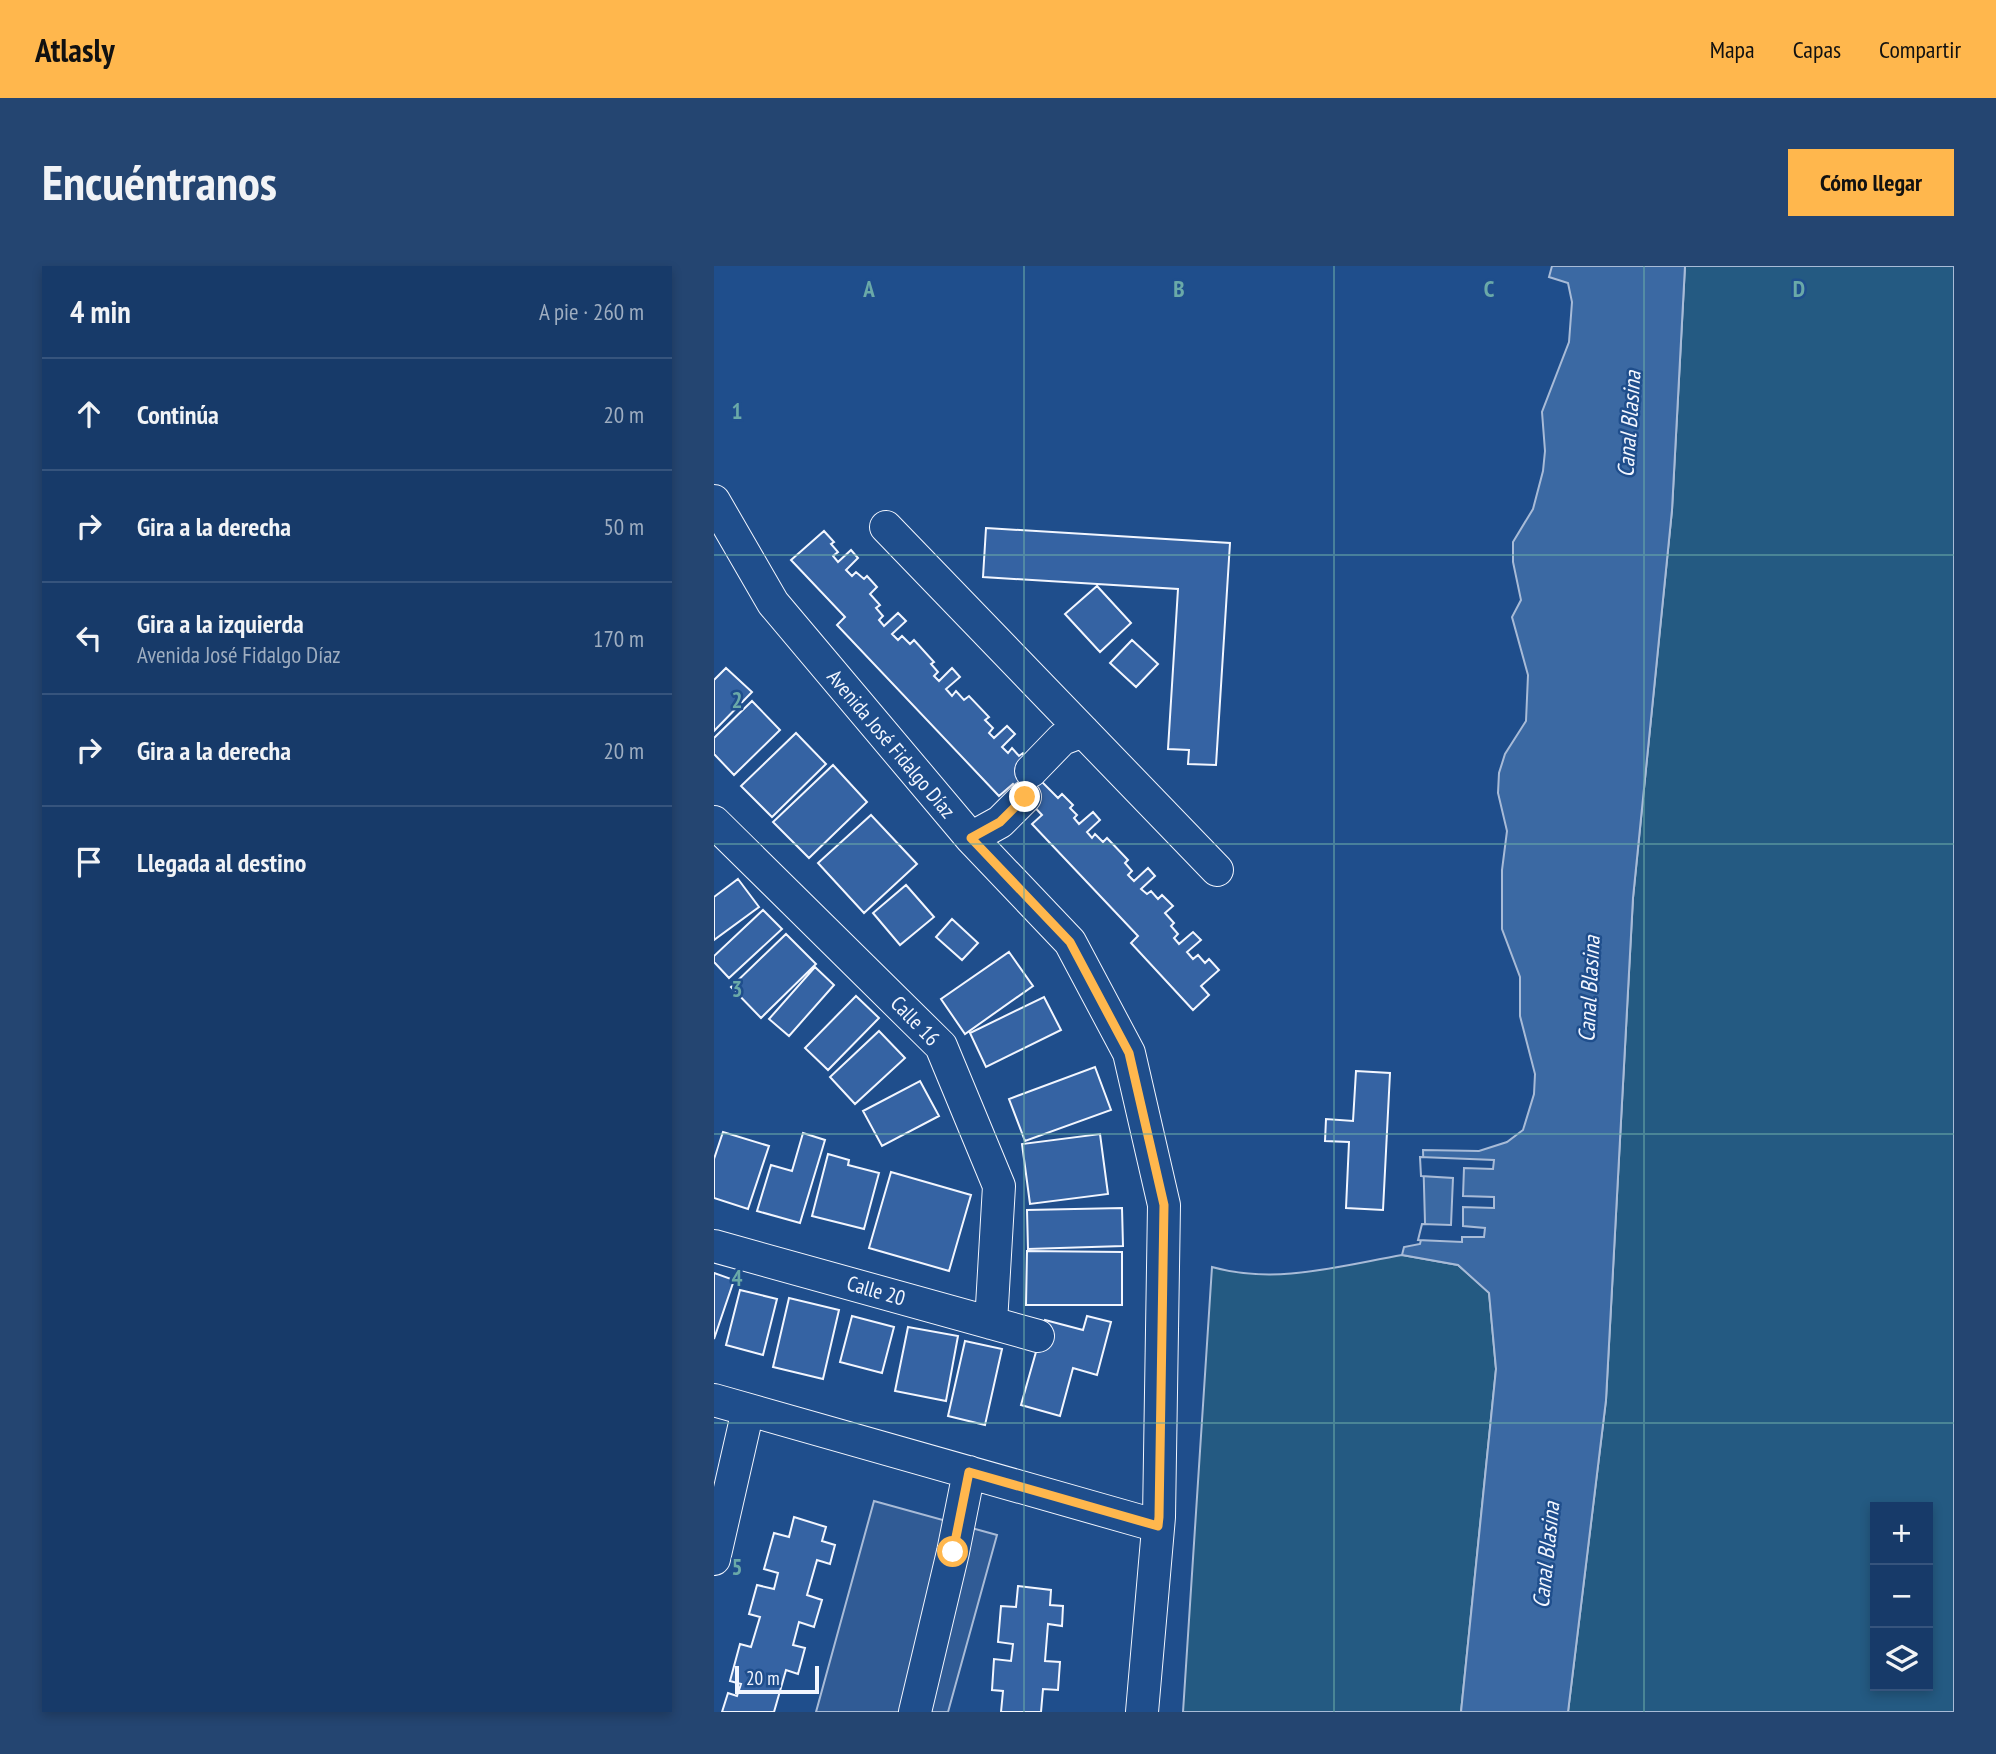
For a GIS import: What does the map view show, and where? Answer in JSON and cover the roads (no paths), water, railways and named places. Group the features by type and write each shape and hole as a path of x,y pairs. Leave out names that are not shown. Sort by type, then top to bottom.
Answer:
{"street":[{"name":"Avenida José Fidalgo Díaz","path":"714,501 772,603 971,838 1070,942 1129,1053 1164,1205 1158,1526 1142,1712"},
{"path":"886,527 1217,870"},
{"path":"971,838 1000,822 1028,784 1070,751 1083,731"},
{"name":"Calle 16","path":"714,822 941,1046 999,1186 991,1323"},
{"name":"Calle 20","path":"714,1245 1038,1336"},
{"path":"714,1400 1158,1526"},
{"path":"714,1559 748,1410"},
{"path":"915,1712 969,1472"}],"water":[{"name":"Canal Blasina","path":"1552,266 1685,266 1672,510 1633,898 1606,1400 1568,1712 1461,1712 1496,1369 1489,1293 1458,1265 1402,1255 1404,1247 1420,1244 1425,1223 1423,1150 1479,1151 1507,1142 1523,1130 1534,1094 1535,1074 1520,1016 1520,977 1502,929 1502,870 1507,831 1498,793 1499,773 1505,754 1526,721 1528,675 1512,617 1521,600 1513,562 1513,542 1533,509 1545,451 1542,412 1569,342 1572,302 1568,283 1549,277"}]}
